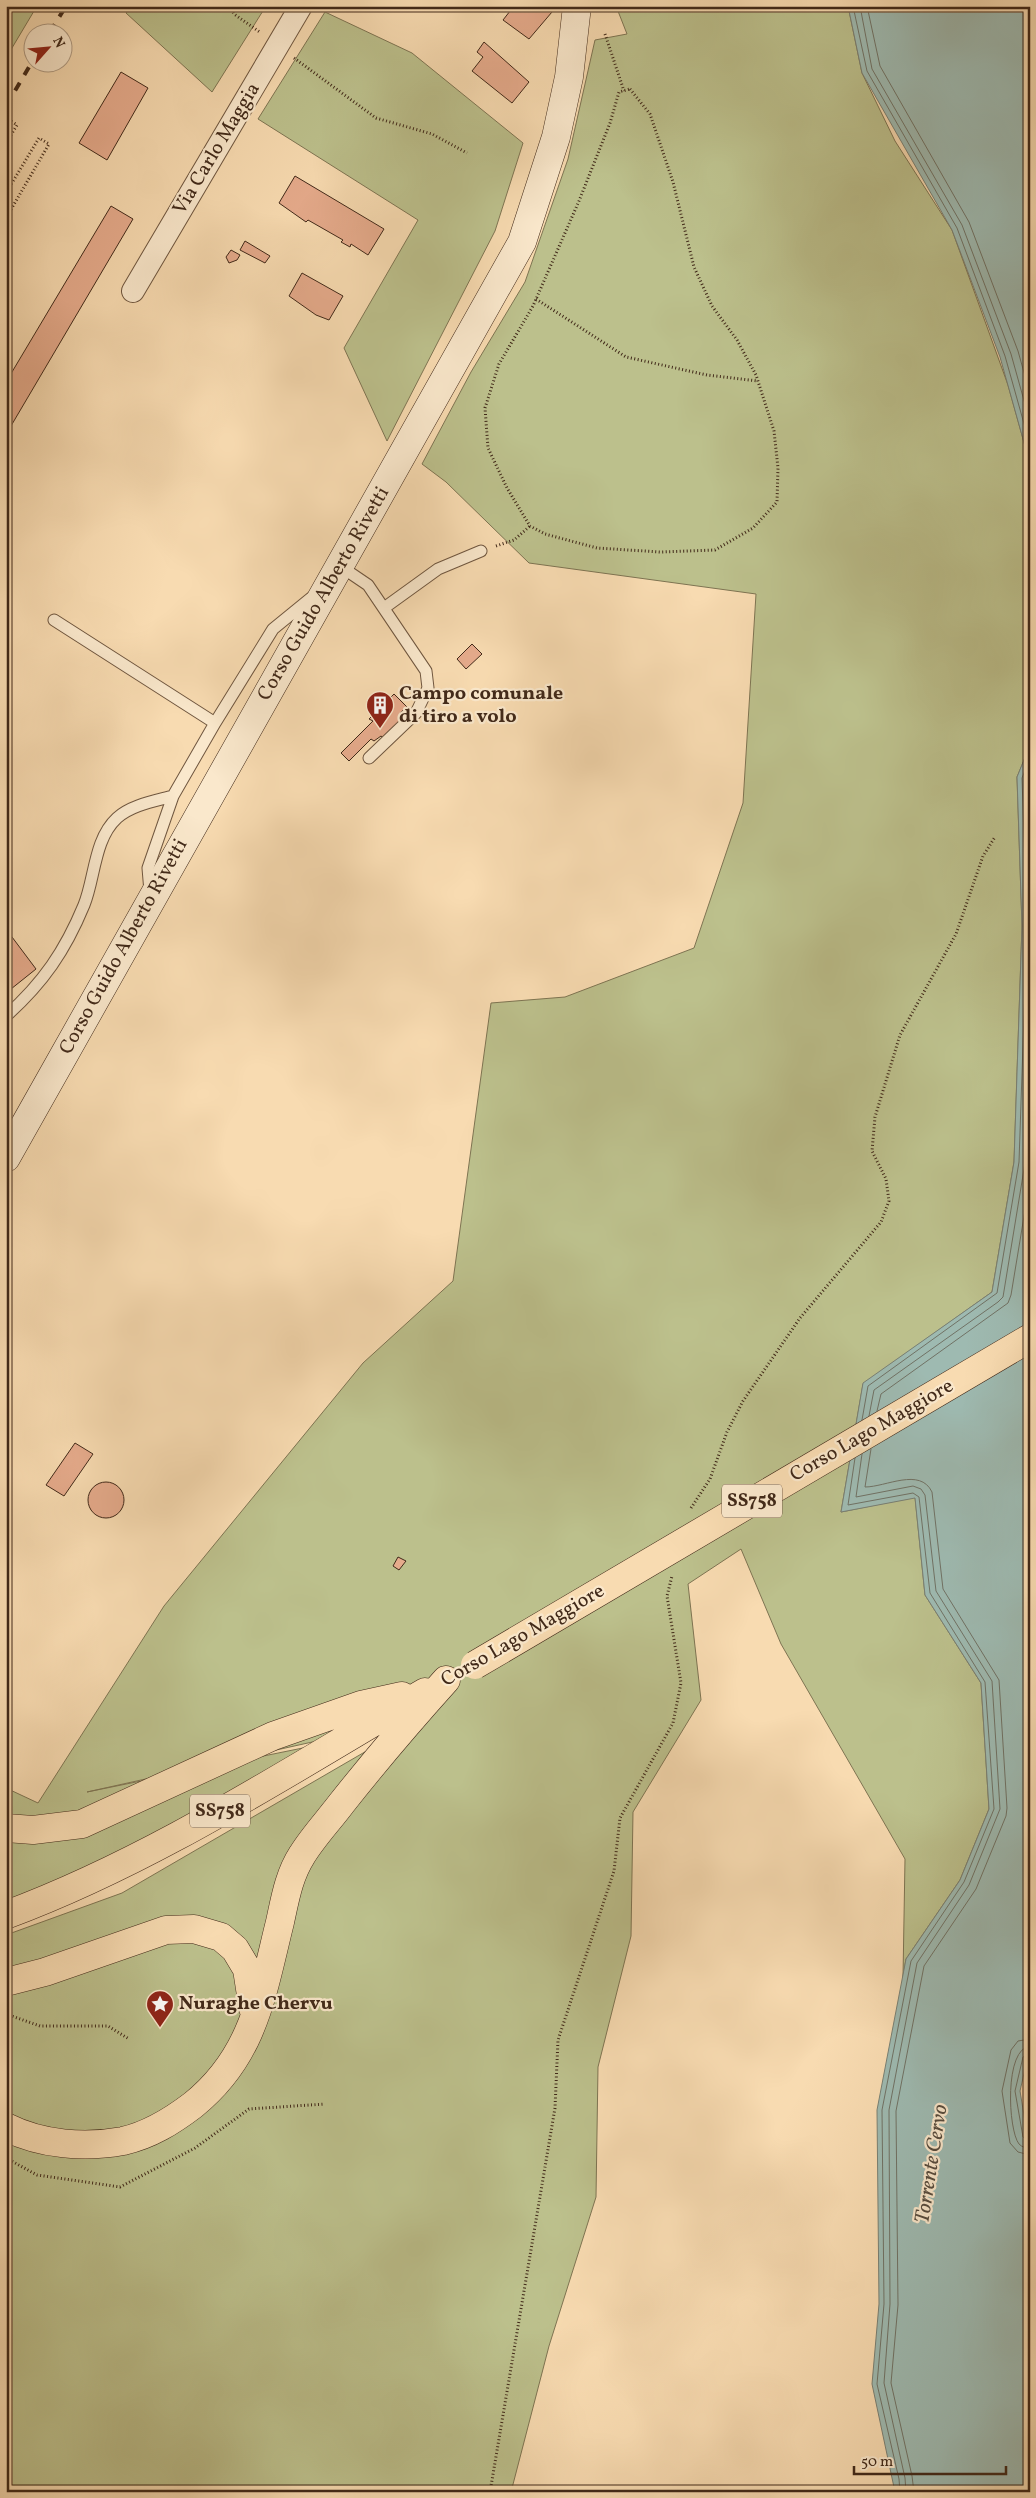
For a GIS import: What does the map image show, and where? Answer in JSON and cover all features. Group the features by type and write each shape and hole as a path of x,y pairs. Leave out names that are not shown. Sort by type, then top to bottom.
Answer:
{"highway":[{"name":"Corso Lago Maggiore","path":"6,1915 95,1878 205,1820 475,1664 1030,1338"},
{"path":"6,1828 33,1830 82,1824 273,1736 361,1705 436,1686"},
{"path":"6,2127 21,2134 62,2143 96,2146 136,2138 173,2121 211,2090 237,2057 255,2019 290,1879 302,1854 436,1686"},
{"path":"6,1982 45,1972 166,1930 194,1929 221,1937 235,1948 247,1969 255,2019"}],"main road":[{"name":"Corso Guido Alberto Rivetti","path":"6,1158 522,242 556,137 569,77 577,6"}],"street":[{"name":"Via Carlo Maggia","path":"133,291 301,6"}],"lane":[{"path":"384,608 438,569 481,551"},
{"path":"151,898 148,868 173,796 215,722 274,629 336,574 368,585 426,671 428,688 416,713 369,758"},
{"path":"54,620 215,722"},
{"path":"6,1016 32,993 60,957 85,904 105,833 118,817 137,807 173,796"}],"path":[{"path":"230,6 234,14 376,118 432,134 467,153"},
{"path":"605,34 624,91"},
{"path":"630,89 650,114 673,182 694,267 712,306 737,340 758,381 774,431 778,468 776,502 753,528 715,550 660,552 597,548 545,534 530,526 507,488 488,448 485,408 498,364 536,299 579,201 610,123 619,92 624,91 630,89"},
{"path":"6,121 8,118 17,125 6,143"},
{"path":"6,194 39,138 49,144 6,218"},
{"path":"536,299 626,357 707,375 758,381"},
{"path":"481,551 514,540 530,526"},
{"path":"691,1510 710,1479 727,1432 743,1401 800,1318 881,1222 889,1201 886,1179 872,1151 875,1117 900,1035 956,934 983,856 994,837"},
{"path":"490,2492 555,2108 558,2040 572,1991 614,1871 620,1818 673,1723 680,1683 667,1596 673,1570"},
{"path":"6,2014 40,2026 108,2026 129,2038"}],"green space":[{"path":"6,6 37,6 27,22 22,22 22,31 6,58"},
{"path":"130,6 266,6 212,92 126,13"},
{"path":"616,6 848,6 862,73 895,141 952,230 1008,385 1030,464 1030,746 1017,777 1022,926 1014,1162 992,1292 863,1384 841,1512 915,1497 925,1595 981,1683 989,1809 960,1880 906,1959 903,1977 905,1859 781,1644 741,1549 688,1584 701,1700 633,1812 631,1936 598,2067 596,2197 549,2346 511,2492 6,2492 6,1935 122,1893 425,1717 87,1792 342,1740 6,1912 6,1788 38,1803 164,1606 363,1363 453,1281 491,1003 565,997 694,948 743,803 756,594 529,563 446,482 422,464 471,372 525,282 568,159 595,40 627,34"},
{"path":"325,12 412,53 523,143 495,231 387,441 344,348 418,220 258,119"}],"water":[{"path":"848,6 1030,6 1030,464 1000,357 952,230 862,73"},
{"name":"Torrente Cervo","path":"1030,745 1030,2047 1020,2091 1030,2152 1030,2492 895,2492 872,2384 879,2304 877,2110 906,1959 960,1880 989,1809 981,1683 925,1595 915,1498 841,1512 863,1383 992,1292 1014,1162 1022,926 1017,777"}],"building":[{"path":"514,6 545,6 552,12 529,39 503,20"},
{"path":"484,42 529,82 512,103 472,71 483,57 477,52"},
{"path":"121,72 148,88 107,160 79,143"},
{"path":"295,176 384,229 368,255 351,244 350,247 341,242 343,240 308,220 306,222 279,203"},
{"path":"111,206 133,219 8,431 6,382"},
{"path":"245,241 270,256 265,263 240,250"},
{"path":"231,250 240,255 237,260 229,263 226,257"},
{"path":"302,273 343,296 329,320 316,315 289,296"},
{"name":"Campo comunale di tiro a volo","path":"472,644 482,654 466,669 457,659"},
{"name":"Campo comunale di tiro a volo","path":"394,694 407,707 400,713 404,719 385,739 381,736 374,741 371,739 349,761 341,753 373,721 369,719"},
{"path":"9,933 36,969 6,993 6,935"},
{"path":"75,1443 93,1454 64,1496 46,1485"},
{"path":"106,1482 113,1483 119,1487 123,1493 123,1507 119,1513 113,1517 106,1518 99,1517 93,1513 89,1507 88,1500 89,1493 93,1487 99,1483"},
{"path":"398,1557 406,1561 399,1570 393,1566"}],"railway":[{"path":"56,22 66,6"},
{"path":"6,106 26,72"}],"place":[{"name":"Campo comunale di tiro a volo","path":"380,729"},
{"name":"Nuraghe Chervu","path":"160,2028"}]}
